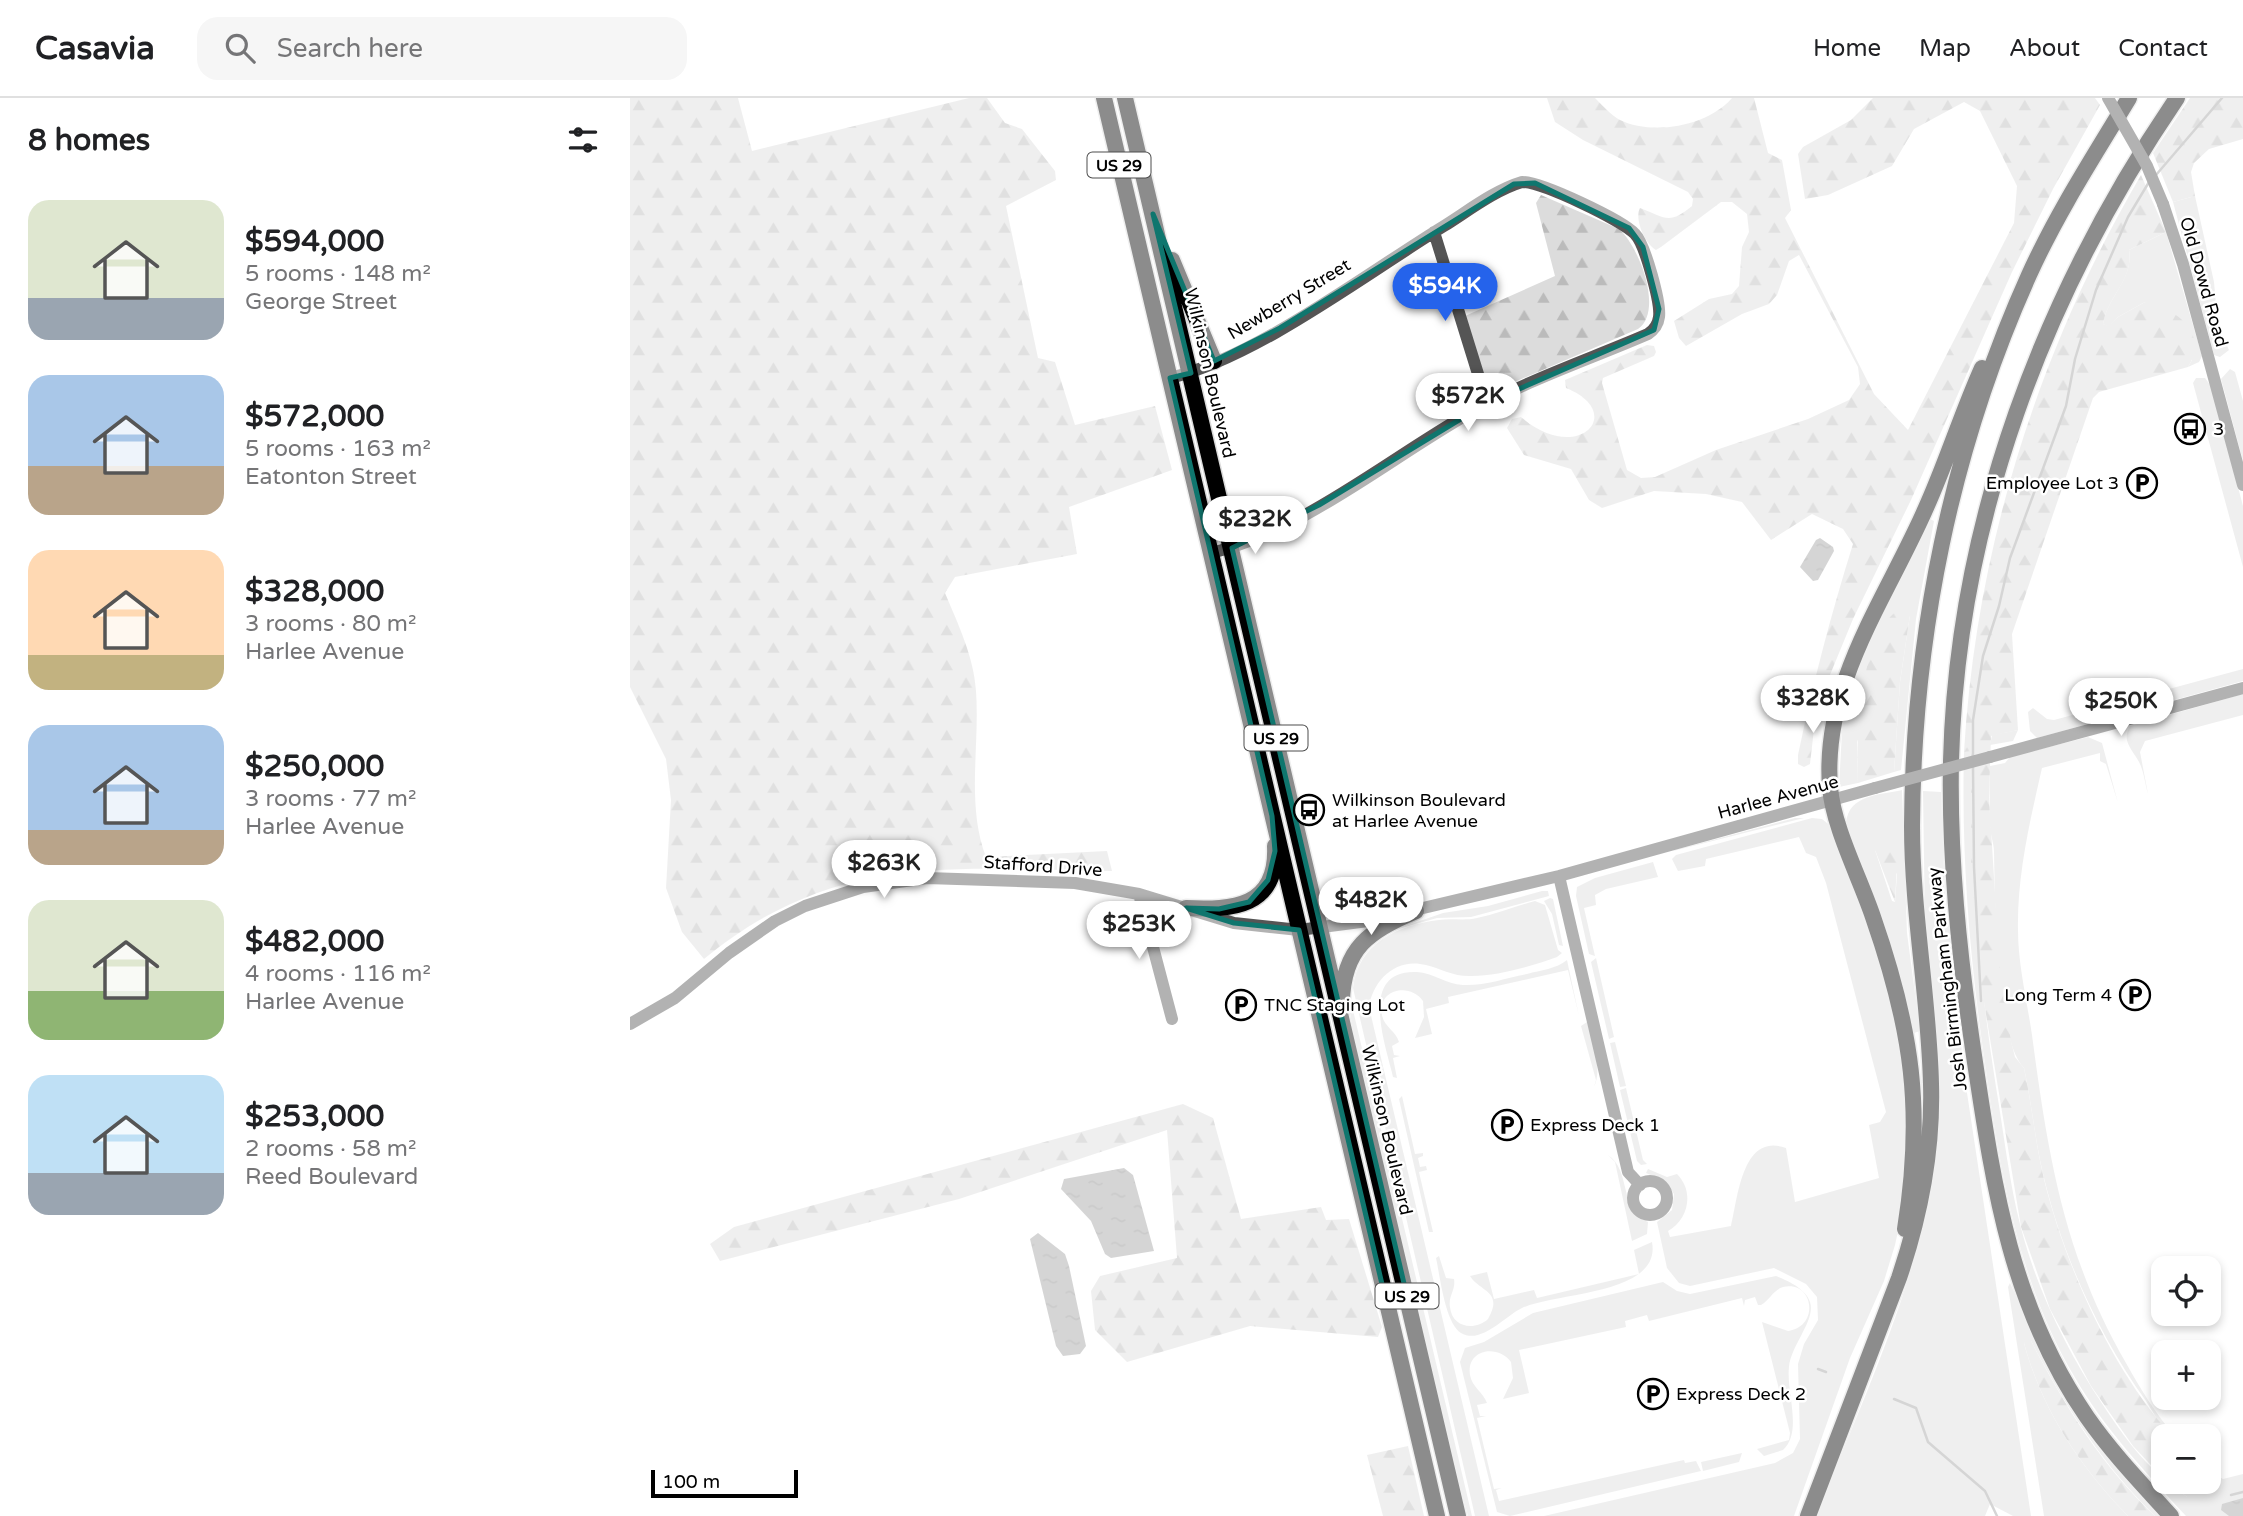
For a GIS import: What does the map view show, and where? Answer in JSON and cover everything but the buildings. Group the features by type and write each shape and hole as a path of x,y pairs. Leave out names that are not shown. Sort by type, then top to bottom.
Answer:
{"main road":[{"name":"US 29","path":"1104,98 1437,1516"},
{"name":"Wilkinson Boulevard","path":"1125,98 1458,1516"},
{"name":"Josh Birmingham Parkway","path":"1808,1516 1880,1329 1910,1245 1919,1209 1931,1121 1929,1050 1914,901 1912,827 1918,692 1941,541 1984,389 2030,272 2067,200 2129,98"},
{"name":"Josh Birmingham Parkway","path":"2171,1516 2109,1446 2068,1386 2035,1322 2010,1253 1993,1184 1961,961 1955,907 1951,759 1959,666 1970,591 1993,486 2019,404 2050,323 2097,226 2178,98"},
{"path":"1153,214 1214,361"},
{"path":"1880,1329 1905,1230 1912,1184 1916,1143 1911,1056 1888,961 1832,800 1832,737 1847,673 1861,638 1927,507 1961,414 2030,272"},
{"path":"1186,908 1236,908 1259,894 1273,867 1272,816"},
{"path":"1343,1029 1345,973 1357,948 1375,931 1416,911"},
{"path":"1385,1297 1406,1292"}],"street":[{"name":"Old Dowd Road","path":"2108,98 2147,166 2163,204 2183,264 2243,485"},
{"name":"Newberry Street","path":"1170,378 1191,373 1280,328 1514,184 1535,183 1629,228 1643,247 1659,309 1658,323 1648,334 1487,403"},
{"path":"1211,552 1232,548 1319,505 1487,403 1434,232"},
{"name":"Harlee Avenue","path":"1320,928 1416,911 1559,876 2243,688"},
{"path":"1559,876 1628,1172 1640,1185"},
{"name":"Stafford Drive","path":"630,1024 675,998 729,953 775,921 815,903 863,887 927,878 1021,879 1075,883 1139,894 1234,923 1299,930 1320,928"},
{"path":"1139,894 1172,1019"}],"highlighted area":[{"path":"1535,183 1629,228 1643,247 1659,309 1654,330 1487,403 1319,505 1232,548 1406,1292 1385,1297 1299,930 1234,923 1186,908 1219,909 1249,902 1268,880 1275,851 1272,816 1170,378 1191,373 1153,214 1214,361 1280,328 1514,184"}],"green space":[{"path":"630,98 738,98 752,151 969,98 987,98 1005,123 1022,129 1055,171 1056,180 1006,206 1038,358 1055,362 1075,425 1155,406 1172,470 1069,507 1077,554 955,577 945,593 965,641 975,678 975,796 980,837 986,857 1107,851 1112,871 948,869 849,883 801,899 753,924 704,959 682,932 666,888 671,800 666,759 630,687"},
{"path":"1547,98 1595,98 1620,120 1633,125 1664,127 1679,126 1709,116 1732,98 1754,98 1768,153 1782,160 1791,210 1785,218 1874,394 1908,430 2014,223 2017,186 1980,111 1964,102 1914,129 1892,166 1828,195 1805,199 1798,154 1803,147 1851,120 1873,98 2095,98 2100,105 2053,189 2012,272 1911,500 1853,619 1825,687 1814,729 1810,764 1804,767 1798,764 1798,755 1823,649 1853,544 1843,529 1812,514 1771,540 1742,502 1706,494 1654,491 1602,508 1589,500 1571,469 1524,455 1507,428 1512,419 1521,417 1542,431 1560,437 1576,436 1588,430 1594,421 1593,410 1584,398 1566,388 1565,380 1647,345 1654,346 1654,356 1603,378 1602,383 1627,470 1641,478 1655,477 1716,450 1808,419 1849,400 1860,384 1858,367 1799,255 1789,261 1777,295 1769,304 1742,314 1686,346 1679,338 1674,321 1709,299 1732,294 1739,286 1742,247 1749,232 1747,214 1732,202 1721,202 1656,250 1642,231 1638,218 1640,208 1662,217 1678,216 1692,206 1693,199 1688,192 1583,140 1555,122"},
{"path":"2190,98 2243,98 2243,139 2209,149 2194,163 2191,172 2195,196 2173,202 2153,153"},
{"path":"2141,175 2166,232 2129,250 2128,270 2103,324 2109,326 2118,317 2145,302 2156,305 2178,316 2186,324 2195,343 2194,355 2188,367 2099,392 2093,398 2012,634 2018,730 1991,736 1989,798 2000,972 2011,1041 2015,1057 2024,1068 2044,1179 2064,1246 2094,1316 2130,1381 2162,1424 2151,1424 2151,1465 2133,1446 2091,1386 2050,1309 2021,1227 1979,972 1971,868 1971,751 1964,752 1982,601 1998,526 2018,453 2043,381 2104,242"},
{"path":"1541,195 1619,229 1627,237 1646,279 1649,308 1638,329 1489,393 1465,316 1555,276 1536,203"},
{"path":"2195,196 2214,282 2218,327 2229,350 2220,357 2214,355 2173,202"},
{"path":"2166,232 2202,356 2199,362 2188,367 2192,360 2145,302 2118,317 2109,327 2103,324 2109,305 2128,270 2129,250"},
{"path":"2230,369 2235,372 2243,401 2243,461 2221,379"},
{"path":"2196,378 2205,378 2211,386 2243,506 2243,567 2193,383"},
{"path":"1928,518 1934,521 1916,619 1901,770 1894,772 1900,682 1910,615 1857,742 1858,783 1839,787 1843,713 1860,654"},
{"path":"1900,609 1908,610 1910,615 1900,682 1894,772 1858,783 1860,714 1868,663 1886,622"},
{"path":"2243,669 2243,681 2037,738 2030,731 2028,712 2033,708 2047,719 2054,720"},
{"path":"2243,694 2243,715 2145,741 2140,752 2148,794 2141,766 2127,741 2130,726"},
{"path":"2018,730 2013,741 1990,745 1992,735"},
{"path":"2088,737 2102,743 2118,803 2106,764 2100,761 2100,753 2042,768 2025,848 2018,909 2018,943 2052,1163 2073,1244 2105,1323 2151,1409 2098,1322 2061,1237 2038,1151 2024,1068 2014,1052 2007,1028 1998,966 1994,849 1990,829 1990,766 2005,763 2010,757"},
{"path":"1971,750 1974,877 1984,1003 2013,1193 2021,1228 2035,1274 2054,1320 2109,1415 2151,1467 2151,1478 2098,1414 2074,1376 2040,1307 2017,1234 2000,1160 1972,960 1964,836 1964,752"},
{"path":"1902,790 1907,933 1920,1031 1914,1033 1846,823 1848,813 1859,801","holes":["1875,850 1897,874 1895,902 1892,901"]},
{"path":"1923,791 1941,792 1946,924 1949,924 1964,1073 2031,1516 2013,1516 1990,1504 1985,1516 1817,1516 1904,1293 1928,1201 1935,1154 1925,925"},
{"path":"1795,818 1804,818 1673,851 1675,850"},
{"path":"1812,818 1822,819 1832,827 1901,1025 1911,1114 1902,1213 1895,1245 1884,1281 1850,1358 1794,1516 1544,1516 1775,1463 1793,1453 1800,1439 1798,1364 1804,1344 1818,1320 1817,1297 1806,1284 1774,1268 1690,1286 1679,1283 1667,1268 1657,1222 1672,1210 1674,1194 1665,1181 1646,1173 1648,1169 1667,1177 1677,1174 1686,1189 1687,1205 1680,1220 1668,1231 1670,1237 1731,1226 1740,1185 1751,1158 1760,1150 1771,1146 1786,1148 1795,1202 1879,1178 1869,1125 1880,1122 1886,1112 1826,883 1816,857 1806,853 1799,837 1706,859 1705,866 1678,871 1672,859 1676,855"},
{"path":"1889,833 1898,844 1895,902 1875,850 1879,840"},
{"path":"1653,862 1658,877 1606,889 1595,895 1596,905 1584,908 1595,956 1589,954 1576,896 1577,887 1595,878"},
{"path":"1548,891 1549,896 1471,917 1437,918 1388,932 1443,913 1488,906"},
{"path":"1553,899 1563,946 1559,945 1552,914 1544,901"},
{"path":"1535,901 1545,905 1558,950 1562,953 1557,957 1515,970 1482,976 1459,975 1426,965 1405,964 1381,980 1371,997 1369,1007 1489,1516 1475,1516 1353,988 1356,972 1363,959 1382,939 1395,932 1409,926 1444,919 1477,918"},
{"path":"1596,958 1614,1037 1609,1039 1591,962"},
{"path":"1567,960 1579,1016 1568,970 1448,997 1449,1003 1426,1009 1432,1034 1415,1038 1424,1017 1423,1001 1417,995 1403,990 1389,994 1384,999 1382,1015 1399,1042 1392,1046 1394,1055 1400,1056 1393,1058 1397,1078 1393,1077 1380,1012 1381,996 1387,983 1398,974 1417,972 1457,984 1471,985 1548,969"},
{"path":"1352,975 1350,995 1353,1010 1472,1516 1468,1516 1457,1475 1355,1041 1347,996"},
{"path":"1587,1022 1597,1064 1596,1080 1581,1026"},
{"path":"1615,1042 1626,1086 1620,1087 1610,1043"},
{"path":"1626,1088 1643,1160 1647,1164 1641,1165 1637,1161 1620,1090"},
{"path":"1402,1096 1415,1154 1423,1153 1423,1156 1418,1158 1420,1167 1426,1166 1427,1170 1419,1172 1433,1232 1429,1232 1399,1099"},
{"path":"1183,1104 1213,1118 1241,1219 1321,1207 1326,1220 1349,1219 1382,1327 1378,1337 1250,1326 1127,1362 1095,1330 1091,1291 1100,1276 1177,1258 1167,1130 959,1199 720,1261 710,1244 734,1227"},
{"path":"1615,1162 1632,1209 1648,1222 1647,1234 1632,1241"},
{"path":"1652,1242 1651,1259 1639,1274 1634,1250"},
{"path":"1439,1256 1446,1278 1454,1279 1450,1303 1452,1314 1459,1323 1471,1326 1488,1319 1493,1303 1489,1293 1470,1276 1487,1272 1494,1299 1534,1290 1537,1298 1638,1274 1604,1289 1522,1308 1493,1328 1469,1336 1455,1328 1451,1320 1436,1258"},
{"path":"1776,1276 1801,1289 1808,1297 1811,1309 1789,1367 1793,1422 1789,1442 1783,1450 1764,1456 1757,1449 1789,1440 1790,1433 1762,1322 1788,1331 1798,1328 1805,1321 1809,1313 1807,1297 1801,1290 1793,1287 1780,1288 1761,1305 1758,1305 1755,1297 1745,1300 1744,1306 1742,1298 1649,1321 1647,1315 1625,1321 1626,1327 1519,1350 1529,1393 1503,1399 1513,1378 1511,1362 1505,1356 1491,1351 1478,1355 1470,1366 1470,1375 1487,1403 1477,1405 1480,1416 1486,1416 1477,1418 1494,1489 1502,1488 1496,1490 1499,1501 1684,1460 1685,1463 1696,1461 1701,1471 1510,1516 1497,1512 1460,1362 1465,1348 1484,1342 1533,1313 1663,1282 1677,1291 1690,1294"},
{"path":"2010,1283 2047,1363 2162,1516 2155,1516 2148,1509 2098,1450 2069,1408 2031,1341 2024,1343 2052,1414 2094,1478 2128,1516 2044,1516 2008,1287"},
{"path":"2026,1339 2031,1341 2057,1389 2101,1455 2155,1516 2128,1516 2094,1478 2052,1414 2032,1368 2024,1343"},
{"path":"2152,1410 2166,1424 2159,1422"},
{"path":"1408,1446 1424,1516 1383,1516 1367,1455"},
{"path":"1742,1453 1739,1462 1703,1471 1701,1462"},
{"path":"2243,1474 2243,1516 2186,1516 2166,1494 2183,1494 2187,1497 2190,1494 2221,1494 2221,1478"},
{"path":"2183,1494 2196,1494 2196,1497"}],"water":[{"path":"1820,538 1833,547 1834,551 1818,580 1813,581 1800,567 1816,540"},
{"path":"1124,1168 1133,1175 1154,1251 1111,1258 1105,1254 1091,1221 1061,1189 1064,1179"},
{"path":"1038,1233 1065,1254 1086,1346 1080,1354 1063,1356 1056,1346 1030,1239"},
{"path":"2243,1498 2243,1516 2229,1516 2221,1510 2222,1504"}],"waterway":[{"path":"2156,175 2222,98"},
{"path":"1973,757 1973,720 1983,656 1999,606 2010,558 2066,406 2075,359 2096,290 2128,217 2149,182"},
{"path":"1973,767 1974,867 1981,1001"},
{"path":"1818,1369 1826,1372"},
{"path":"1894,1399 1916,1408 1928,1442 1985,1491 1997,1516"},
{"path":"2231,1495 2243,1492"}],"place":[{"name":"3","path":"2190,429"},
{"name":"Employee Lot 3","path":"2142,483"},
{"name":"Wilkinson Boulevard at Harlee Avenue","path":"1309,810"},
{"name":"Long Term 4","path":"2135,995"},
{"name":"TNC Staging Lot","path":"1241,1005"},
{"name":"Express Deck 1","path":"1507,1125"},
{"name":"Express Deck 2","path":"1653,1394"}]}
